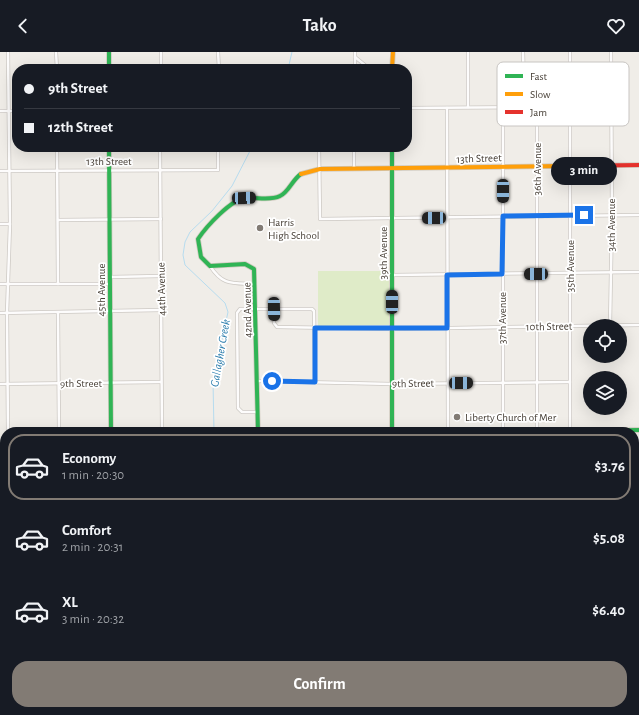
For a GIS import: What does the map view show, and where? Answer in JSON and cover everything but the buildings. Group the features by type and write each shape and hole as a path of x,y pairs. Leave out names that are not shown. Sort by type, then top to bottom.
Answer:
{"street":[{"path":"8,52 10,224 7,313 8,427"},
{"path":"56,52 57,64"},
{"path":"109,52 109,64"},
{"path":"161,52 161,64"},
{"path":"218,52 219,64"},
{"path":"355,52 356,64"},
{"path":"392,52 392,64"},
{"path":"468,52 468,107"},
{"name":"36th Avenue","path":"523,52 523,62"},
{"path":"355,56 364,64"},
{"path":"412,108 497,107"},
{"path":"447,108 448,427"},
{"path":"0,111 9,111"},
{"name":"37th Avenue","path":"503,126 503,427"},
{"name":"36th Avenue","path":"536,126 536,427"},
{"name":"35th Avenue","path":"570,126 570,427"},
{"name":"34th Avenue","path":"610,319 612,215 611,126"},
{"path":"57,152 58,284"},
{"name":"45th Avenue","path":"109,152 111,427"},
{"name":"44th Avenue","path":"160,152 162,427"},
{"name":"13th Street","path":"0,171 218,170 218,152"},
{"path":"319,152 320,220 639,215"},
{"path":"354,152 354,169"},
{"name":"39th Avenue","path":"392,152 392,427"},
{"name":"13th Street","path":"320,169 639,165"},
{"path":"255,284 227,283 217,277 210,266 201,257 198,239 225,210 237,200 244,198 270,198 280,196 286,192 298,176 304,172 320,169"},
{"path":"58,220 161,219"},
{"path":"0,224 10,224"},
{"name":"42nd Avenue","path":"210,266 249,265 254,269 258,427"},
{"path":"392,275 639,272"},
{"path":"110,277 161,276"},
{"path":"0,284 110,284"},
{"path":"257,412 242,412 238,408 237,313 240,309 312,309 314,311 315,328 315,382"},
{"name":"10th Street","path":"274,309 274,323 277,327 392,329 583,326"},
{"path":"0,313 161,310"},
{"path":"58,313 59,427"},
{"name":"10th Street","path":"627,325 639,325"},
{"name":"9th Street","path":"257,381 392,384 570,382"},
{"name":"9th Street","path":"0,384 161,382"}],"green space":[{"path":"318,271 389,271 389,325 318,326"}],"waterway":[{"name":"Gallagher Creek","path":"289,64 292,52"},
{"name":"Gallagher Creek","path":"214,427 213,381 228,312 225,303 185,265 183,255 185,242 190,232 212,211 232,186 249,152"}],"traffic: fast":[{"path":"109,52 109,64"},
{"path":"109,152 111,427"},
{"path":"392,152 392,427"},
{"path":"258,427 254,269 245,264 210,266 201,257 198,239 219,214 233,203 246,198 268,199 280,196 286,192 295,179 301,174"}],"traffic: slow":[{"path":"392,64 393,52"},
{"path":"301,174 320,169 564,166"}],"traffic: jam":[{"path":"564,166 639,165"}],"place":[{"name":"Harris High School","path":"260,228"},
{"name":"Liberty Church of Mer","path":"457,417"}],"route":[{"path":"272,381 315,382 315,328 447,328 447,275 502,274 503,216 584,215"}]}
